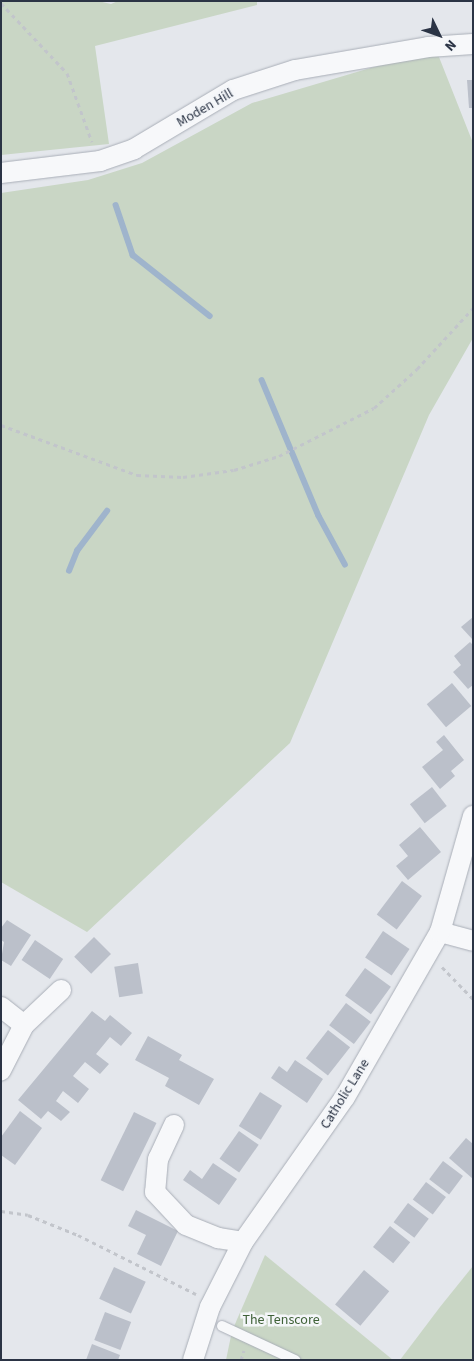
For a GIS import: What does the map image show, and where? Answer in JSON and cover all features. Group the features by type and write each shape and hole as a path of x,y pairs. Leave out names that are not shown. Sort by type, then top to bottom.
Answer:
{"street":[{"name":"Moden Hill","path":"1,173 100,161 134,149 233,90 295,70 428,47 473,44"},
{"name":"Catholic Lane","path":"193,1360 210,1307 243,1242 345,1097 440,932 473,816"},
{"path":"440,932 473,941"},
{"path":"1,1070 24,1025 61,990"},
{"path":"1,1007 24,1025"},
{"path":"174,1125 158,1159 156,1192 186,1225 218,1238 243,1242"}],"lane":[{"path":"222,1326 295,1360"}],"path":[{"path":"1,3 67,73 100,161"},
{"path":"1,425 137,475 183,477 234,470 279,456 374,408 417,369 473,308"},
{"path":"428,953 473,999"},
{"path":"1,1211 28,1215 78,1235 197,1294"}],"green space":[{"path":"1,1 98,1 111,4 118,1 257,1 257,5 95,46 109,144 1,155"},
{"path":"437,52 473,143 473,338 429,415 290,743 87,932 1,882 1,193 88,180 142,163 252,103 404,58"},
{"name":"The Tenscore","path":"265,1255 393,1360 226,1360 232,1331"},
{"path":"473,1266 473,1360 400,1360 440,1307"}],"building":[{"path":"467,80 473,80 473,108 469,108"},
{"path":"473,617 473,640 461,627"},
{"path":"470,642 473,645 473,685 468,689 453,672 461,665 454,656"},
{"path":"452,683 471,706 446,727 427,704"},
{"path":"444,735 464,760 451,771 455,776 440,789 422,767 443,750 436,742"},
{"path":"432,787 447,806 425,823 410,804"},
{"path":"420,827 441,852 408,880 396,866 408,856 399,845"},
{"path":"402,881 422,896 397,930 377,915"},
{"path":"7,920 31,935 11,966 1,960 4,942 1,940 1,928"},
{"path":"383,931 410,949 392,975 365,958"},
{"path":"94,937 111,954 91,974 74,957"},
{"path":"35,940 63,959 50,979 22,960"},
{"path":"138,963 143,994 119,997 114,967"},
{"path":"365,968 391,987 371,1014 345,996"},
{"path":"346,1003 371,1022 354,1044 329,1025"},
{"path":"92,1011 105,1021 110,1015 132,1033 121,1046 110,1037 96,1054 109,1064 100,1074 85,1062 73,1076 89,1089 78,1103 63,1091 56,1101 70,1112 61,1121 48,1111 41,1119 18,1100"},
{"path":"328,1030 350,1047 328,1076 306,1058"},
{"path":"148,1036 182,1055 179,1060 214,1079 199,1105 165,1086 169,1078 135,1060"},
{"path":"295,1060 323,1079 307,1103 271,1078 279,1066 287,1072"},
{"path":"260,1092 282,1106 261,1140 239,1126"},
{"path":"20,1111 42,1128 15,1165 1,1155 1,1137"},
{"path":"134,1112 156,1123 123,1191 101,1180"},
{"path":"239,1131 259,1145 239,1173 219,1159"},
{"path":"466,1138 473,1144 473,1179 449,1158"},
{"path":"443,1161 463,1176 449,1194 429,1179"},
{"path":"213,1163 237,1179 219,1205 183,1180 190,1170 202,1179"},
{"path":"426,1182 446,1197 433,1215 413,1200"},
{"path":"408,1203 429,1219 414,1238 394,1222"},
{"path":"136,1210 178,1231 161,1266 137,1254 146,1235 128,1226"},
{"path":"390,1226 410,1242 393,1263 373,1247"},
{"path":"114,1267 146,1282 131,1314 99,1299"},
{"path":"364,1270 389,1291 360,1326 335,1304"},
{"path":"105,1312 131,1322 120,1350 94,1340"},
{"path":"92,1344 120,1355 118,1360 86,1360"}],"waterway":[{"path":"116,205 133,255 210,316"},
{"path":"262,380 319,516 345,564"},
{"path":"69,571 77,551 107,511"}]}
